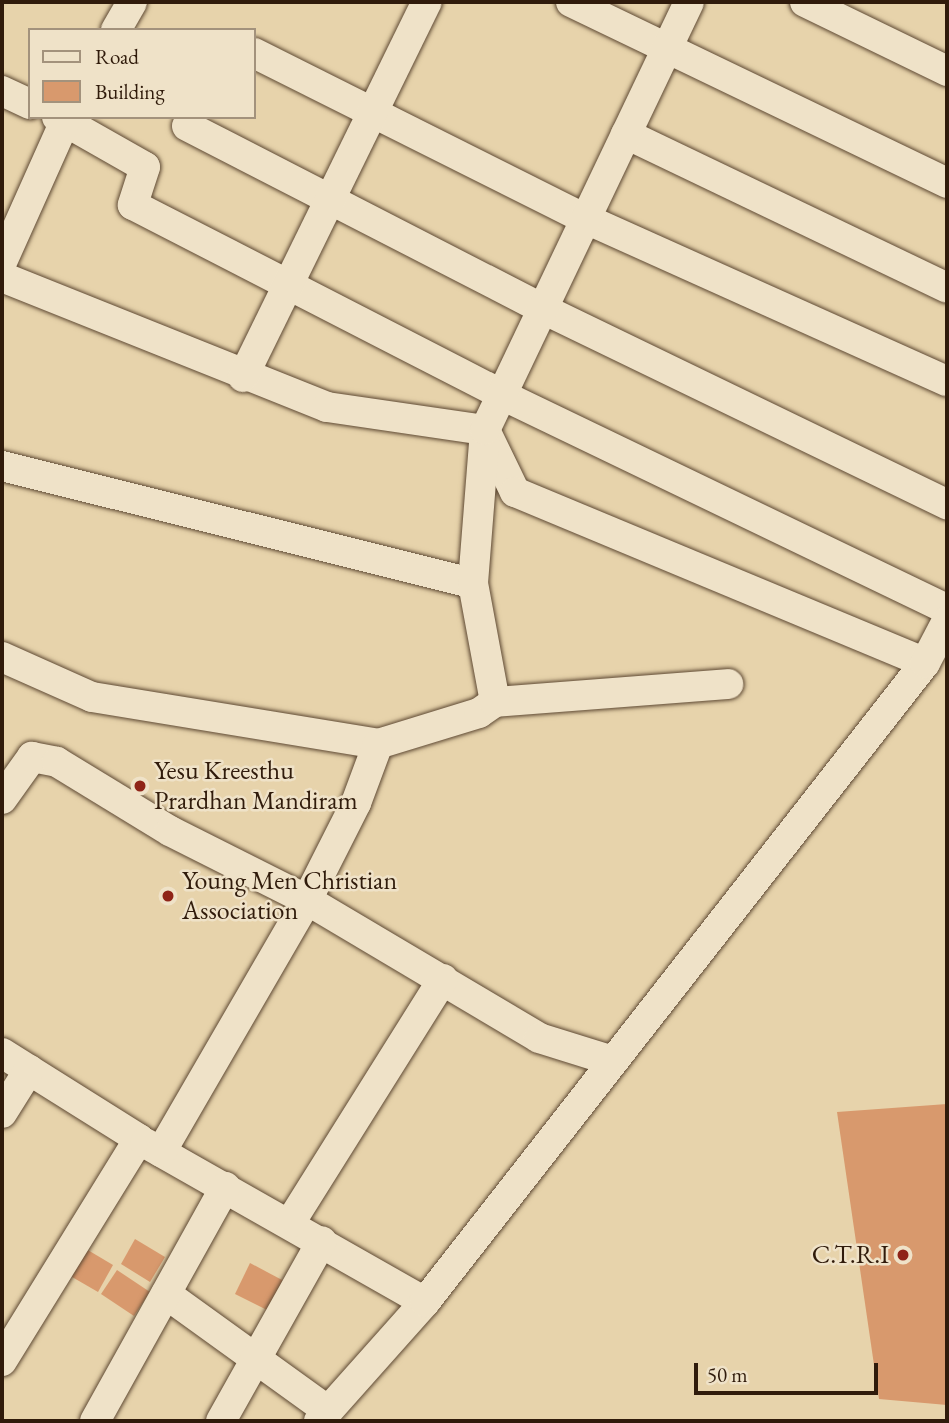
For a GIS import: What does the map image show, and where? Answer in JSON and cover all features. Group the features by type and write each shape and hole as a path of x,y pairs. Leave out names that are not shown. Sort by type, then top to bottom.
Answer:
{"street":[{"path":"117,28 132,2"},
{"path":"243,377 327,198 427,2"},
{"path":"571,2 947,183"},
{"path":"495,702 473,583 485,430 690,2"},
{"path":"814,4 947,71"},
{"path":"256,54 586,219 947,381"},
{"path":"2,91 28,103"},
{"path":"2,262 63,119 145,167 133,205 502,395 947,609"},
{"path":"187,126 543,309 947,504"},
{"path":"626,134 947,288"},
{"path":"2,277 243,377 327,407 485,430"},
{"path":"485,430 515,492 925,663"},
{"path":"2,466 473,583"},
{"path":"166,1294 256,1359 323,1416 425,1302 925,663 947,621"},
{"path":"2,657 92,697 378,744 479,713 495,702 728,684"},
{"path":"2,1361 150,1145 307,900 356,803 378,744"},
{"path":"2,799 32,757 57,762 170,831 307,900 539,1038 613,1061"},
{"path":"290,1223 443,979"},
{"path":"2,1053 150,1145 425,1302"},
{"path":"2,1114 29,1070"},
{"path":"95,1421 225,1187"},
{"path":"221,1421 322,1241"}],"building":[{"name":"C.T.R.I","path":"947,1104 947,1405 879,1399 837,1112"},
{"path":"135,1239 165,1257 150,1282 121,1264"},
{"path":"76,1243 113,1265 98,1292 60,1270"},
{"path":"250,1263 284,1281 269,1311 235,1294"},
{"path":"117,1270 150,1292 134,1316 101,1294"}],"place":[{"name":"Yesu Kreesthu Prardhan Mandiram","path":"140,786"},
{"name":"Young Men Christian Association","path":"168,896"},
{"name":"C.T.R.I","path":"903,1255"}]}
